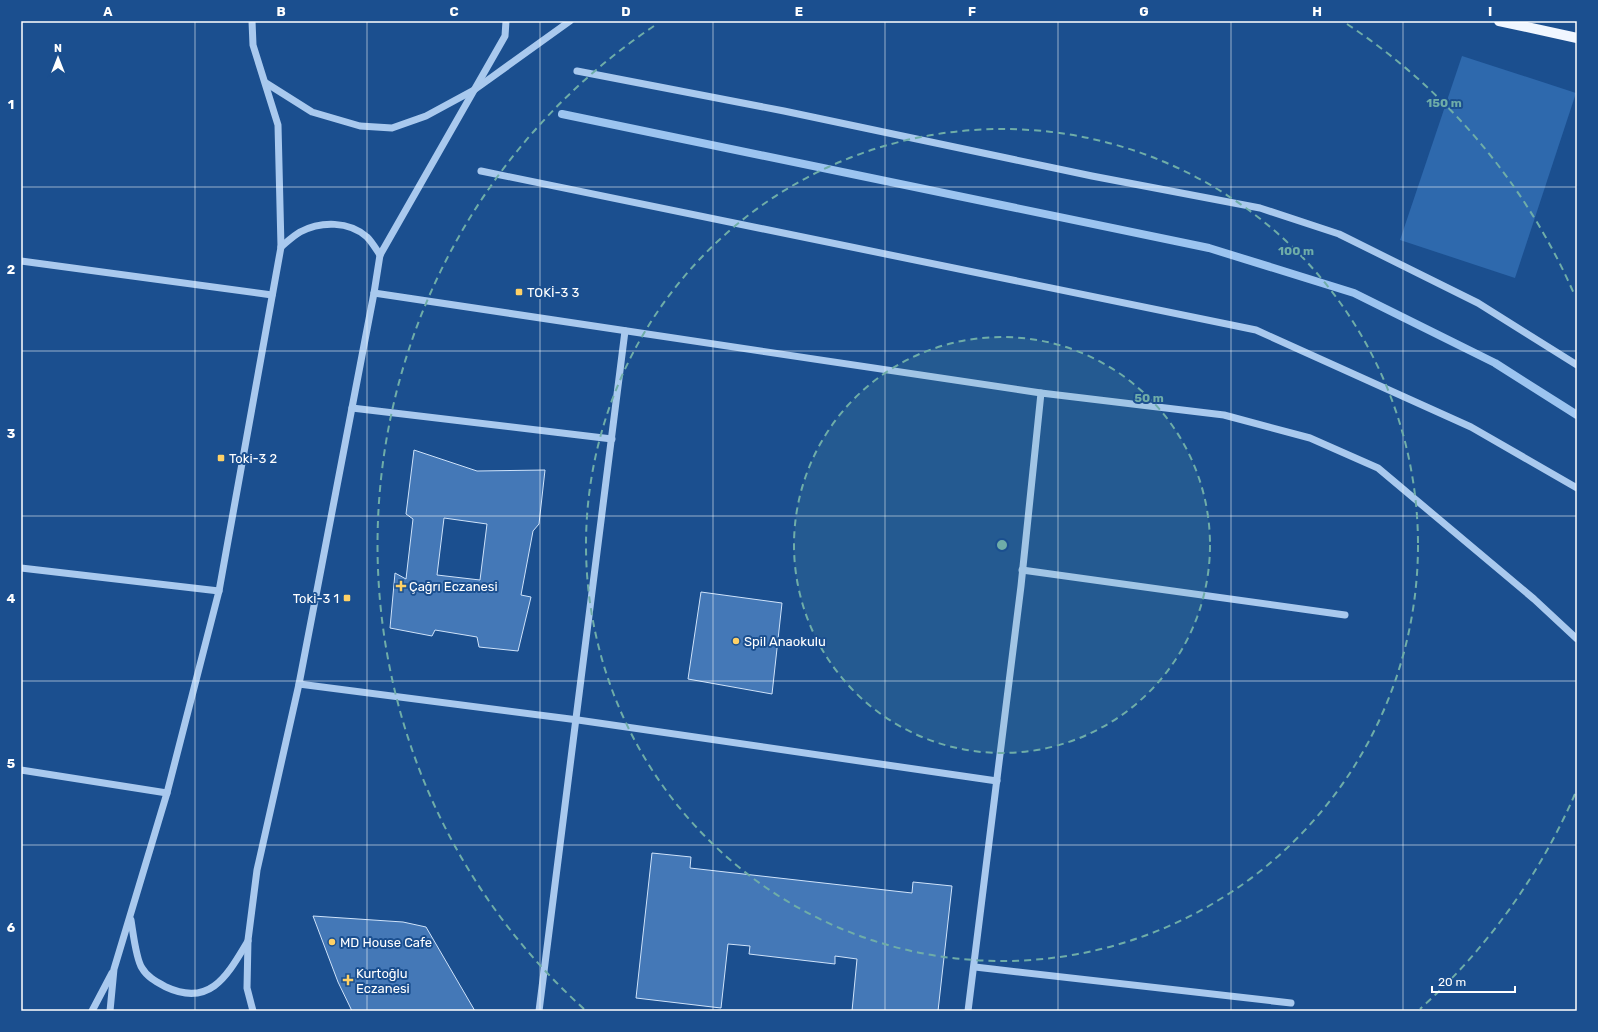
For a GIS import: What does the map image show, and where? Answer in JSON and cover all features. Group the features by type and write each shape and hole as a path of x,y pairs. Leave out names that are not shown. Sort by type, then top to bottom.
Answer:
{"main road":[{"path":"1499,21 1577,38"}],"street":[{"path":"92,1011 114,969 130,918 167,792 219,591 281,247 278,125 253,45 252,21"},
{"path":"253,1011 247,988 248,940 257,870 299,684 374,293 380,254 505,36 506,21"},
{"path":"266,83 312,112 360,126 392,128 426,116 474,90 570,21"},
{"path":"577,70 784,111 1092,176 1260,208 1339,234 1478,303 1577,365"},
{"path":"481,171 1256,330 1471,427 1577,488"},
{"path":"281,247 300,232 319,225 336,224 354,228 367,237 380,254"},
{"path":"21,261 272,295"},
{"path":"374,293 1041,393 1224,415 1310,438 1378,468 1528,594 1577,639"},
{"path":"539,1011 578,720 625,331"},
{"path":"968,1011 975,967 998,782 1041,393"},
{"path":"352,408 612,439"},
{"path":"21,568 219,591"},
{"path":"1022,570 1345,615"},
{"path":"299,684 578,720 998,782"},
{"path":"21,770 167,792"},
{"path":"130,918 142,968 155,981 173,990 198,993 215,987 230,970 248,940"},
{"path":"975,967 1291,1003"},
{"path":"110,1011 114,969"}],"shaded area":[{"path":"1462,56 1576,93 1515,278 1400,240"}],"building":[{"path":"414,450 477,471 545,470 539,524 533,531 521,595 531,597 518,651 479,647 477,637 435,630 432,636 390,628 395,573 406,579 413,519 406,514","holes":["444,518 487,524 480,580 437,575"]},
{"name":"Spil Anaokulu","path":"701,592 782,603 772,694 688,679"},
{"path":"652,853 691,857 690,868 912,893 913,882 952,886 938,1011 852,1011 857,959 835,956 835,964 749,954 750,946 728,944 721,1008 636,998"},
{"path":"313,916 403,922 426,927 475,1011 352,1011 338,982"}],"waterway":[{"path":"562,114 1209,248 1354,293 1495,363 1577,415"}],"place":[{"name":"TOKİ-3 3","path":"519,292"},
{"name":"Toki-3 2","path":"221,458"},
{"name":"Çağrı Eczanesi","path":"401,586"},
{"name":"Toki-3 1","path":"347,598"},
{"name":"Spil Anaokulu","path":"736,641"},
{"name":"MD House Cafe","path":"332,942"},
{"name":"Kurtoğlu Eczanesi","path":"348,980"}]}
